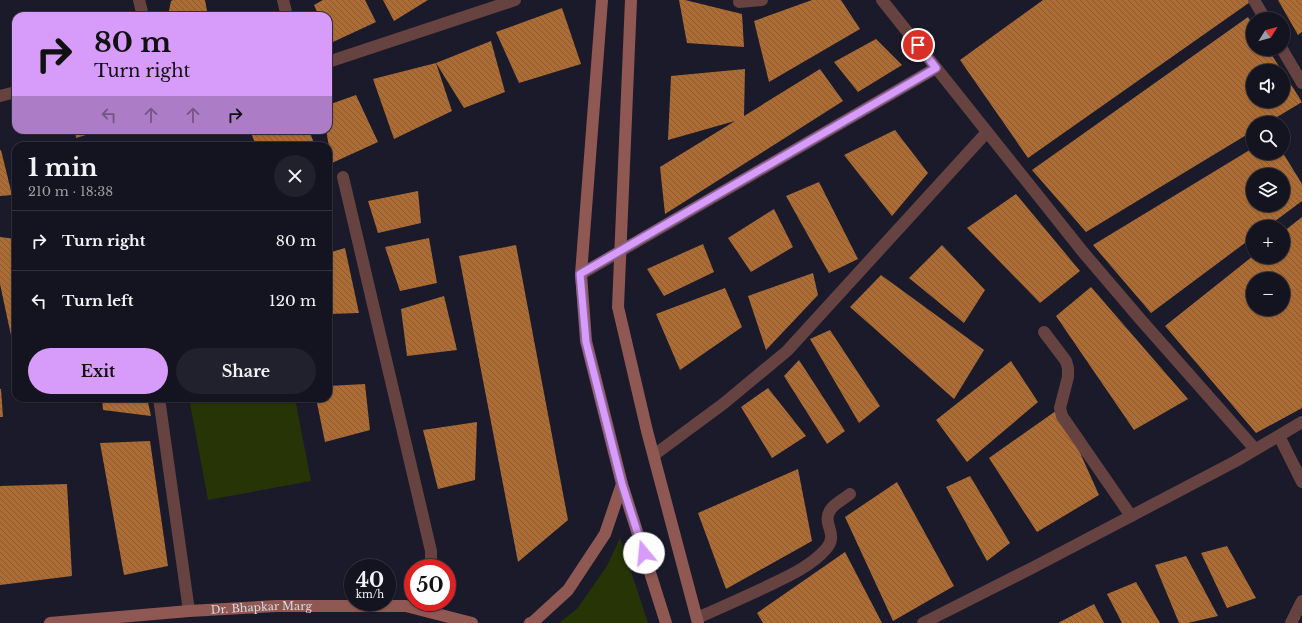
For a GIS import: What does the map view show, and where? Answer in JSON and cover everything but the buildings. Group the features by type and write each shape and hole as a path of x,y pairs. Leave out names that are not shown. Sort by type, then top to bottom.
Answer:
{"main road":[{"path":"602,0 580,274 586,342 622,484 666,623"},
{"path":"631,0 618,307 697,621"},
{"path":"530,623 568,590 605,534 622,484"},
{"name":"Dr. Bhapkar Marg","path":"50,623 189,611 276,606 404,606"},
{"name":"Dr. Bhapkar Marg","path":"435,611 472,623"}],"street":[{"path":"138,0 142,12"},
{"path":"283,0 286,12"},
{"path":"332,61 515,0"},
{"path":"739,2 762,0"},
{"path":"882,0 1107,281 1255,449"},
{"path":"1254,0 1261,12"},
{"path":"1286,56 1302,83"},
{"path":"580,274 936,68"},
{"path":"0,96 12,93"},
{"path":"654,455 723,404 787,351 987,132"},
{"path":"343,177 431,551 431,559"},
{"path":"1044,332 1066,361 1068,368 1068,377 1060,408 1062,416 1131,516"},
{"path":"160,402 189,611"},
{"path":"933,621 1236,461 1302,422"},
{"path":"1279,436 1302,482"},
{"path":"697,621 784,578 826,550 831,542 832,535 827,520 831,509 850,494"},
{"path":"1291,623 1302,601"}],"green space":[{"path":"190,402 296,402 311,481 208,500"},
{"path":"620,538 648,623 559,623 577,609 607,566"}],"route":[{"path":"644,553 622,484 586,342 580,274 936,68 918,45"}]}
